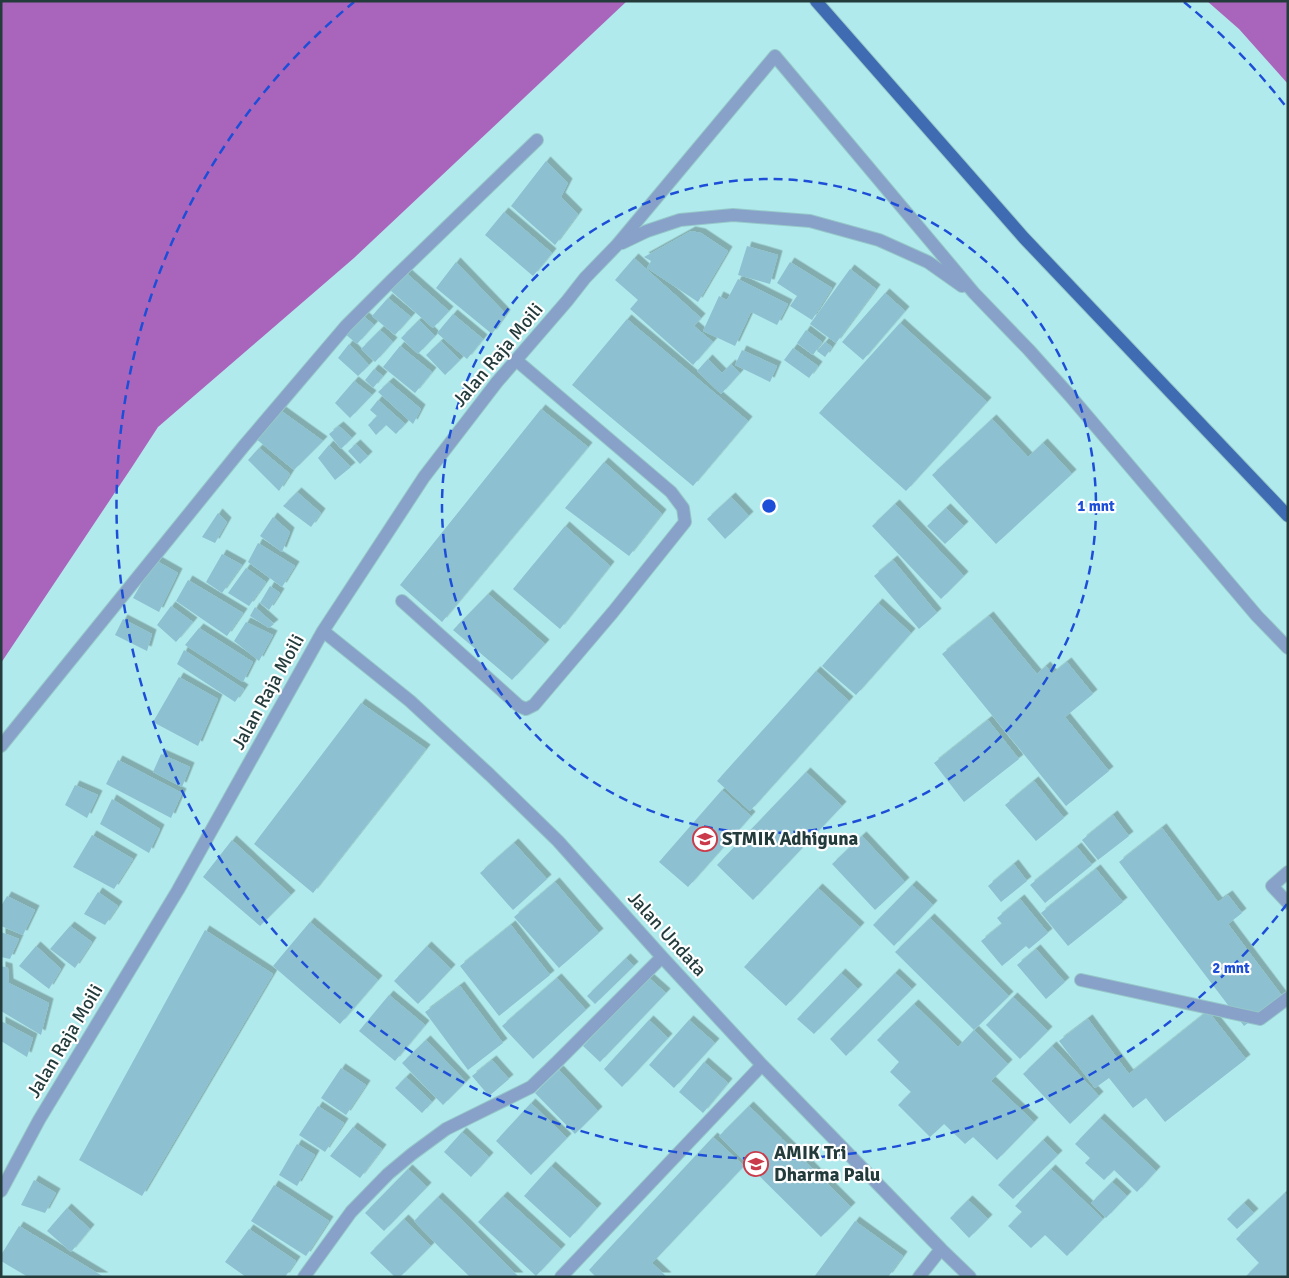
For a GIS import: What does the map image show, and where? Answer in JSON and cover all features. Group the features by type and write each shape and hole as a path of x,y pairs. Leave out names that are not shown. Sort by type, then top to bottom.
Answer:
{"main road":[{"path":"816,1 1024,238 1288,516"}],"street":[{"name":"Jalan Raja Moili","path":"1,1191 39,1120 178,890 323,631 424,477 497,382 585,278 617,245 775,56 974,293"},
{"path":"1,746 243,447 346,326 537,140"},
{"path":"617,245 647,231 680,220 732,214 810,221 879,240 928,262 974,293 1029,350 1256,616 1288,648"},
{"path":"402,601 519,706 526,709 534,705 540,698 613,612 685,522 683,508 671,492 516,360"},
{"name":"Jalan Undata","path":"323,631 410,701 490,775 558,842 762,1065 941,1250 970,1277"},
{"path":"1288,872 1272,886 1288,903"},
{"path":"304,1277 351,1212 388,1174 446,1129 531,1086 662,957"},
{"path":"1081,980 1260,1019 1288,998"},
{"path":"562,1277 762,1065"},
{"path":"919,1277 941,1250"}],"shaded area":[{"path":"1,1 627,1 354,258 158,427 1,663"},
{"path":"1207,1 1288,1 1288,84 1239,29"}],"building":[{"path":"546,161 568,183 561,197 578,214 555,245 511,206"},
{"path":"504,212 552,253 533,276 485,235"},
{"path":"691,231 701,233 728,251 698,302 647,268 651,261 644,257"},
{"path":"747,246 778,255 770,284 738,275"},
{"path":"634,258 701,318 694,326 713,342 693,365 630,309 638,300 615,280"},
{"path":"456,262 506,314 492,334 436,288"},
{"path":"790,262 832,288 812,320 790,306 797,296 777,283"},
{"path":"850,269 876,289 836,343 810,324"},
{"path":"405,272 449,311 433,328 390,290"},
{"path":"738,279 788,304 777,325 751,312 735,346 703,331 719,296 727,300"},
{"path":"885,293 905,311 863,360 842,342"},
{"path":"388,298 411,317 395,335 372,316"},
{"path":"361,314 374,325 357,344 344,333"},
{"path":"453,314 483,339 467,359 437,333"},
{"path":"627,319 748,421 693,486 572,385"},
{"path":"419,320 435,336 418,354 401,338"},
{"path":"900,323 987,402 906,491 819,413"},
{"path":"380,330 393,342 375,362 361,349"},
{"path":"806,330 822,342 813,355 797,343"},
{"path":"441,341 460,360 445,375 426,355"},
{"path":"825,342 832,347 825,357 817,351"},
{"path":"349,344 369,365 358,376 338,358"},
{"path":"400,346 432,372 415,393 383,367"},
{"path":"793,348 818,366 809,378 784,360"},
{"path":"742,350 777,366 770,382 735,365"},
{"path":"708,359 722,373 731,364 740,373 721,394 697,371"},
{"path":"374,369 383,376 373,388 365,380"},
{"path":"354,381 372,395 350,418 335,403"},
{"path":"389,382 421,409 413,424 378,392"},
{"path":"378,400 405,424 396,434 386,425 376,435 368,425 377,416 370,410"},
{"path":"541,409 588,447 442,622 400,585"},
{"path":"280,410 323,441 294,470 255,438"},
{"path":"992,419 1028,457 1043,443 1072,474 996,544 932,475"},
{"path":"339,426 352,438 341,449 329,434"},
{"path":"356,444 368,456 360,464 348,451"},
{"path":"329,445 351,467 335,480 318,458"},
{"path":"259,448 290,474 279,491 248,460"},
{"path":"604,462 662,514 629,556 565,508"},
{"path":"297,492 321,513 311,527 283,506"},
{"path":"731,497 749,516 725,539 707,519"},
{"path":"895,504 964,576 941,599 872,526"},
{"path":"946,508 964,526 945,544 927,526"},
{"path":"218,513 227,522 215,543 202,537"},
{"path":"273,517 290,532 282,552 260,536"},
{"path":"565,526 610,566 560,629 513,589"},
{"path":"258,543 295,566 282,587 248,562"},
{"path":"222,554 242,565 222,593 206,582"},
{"path":"155,560 178,573 159,612 133,598"},
{"path":"893,560 937,613 919,629 874,576"},
{"path":"246,568 266,582 249,606 228,593"},
{"path":"188,580 243,613 227,636 176,601"},
{"path":"270,586 280,593 269,610 260,603"},
{"path":"488,594 545,644 512,680 453,630"},
{"path":"878,603 911,633 856,695 822,666"},
{"path":"171,606 193,622 176,642 157,625"},
{"path":"255,607 274,624 269,628 250,616"},
{"path":"989,616 1037,674 1046,666 1052,674 1067,662 1093,694 1065,717 1109,771 1066,806 942,654"},
{"path":"123,619 152,634 147,651 115,635"},
{"path":"246,622 273,635 259,661 234,641"},
{"path":"199,628 253,662 243,682 185,645"},
{"path":"184,650 244,689 235,702 177,664"},
{"path":"816,671 849,701 750,811 717,781"},
{"path":"179,677 218,699 198,746 153,722"},
{"path":"361,703 426,749 313,893 254,844"},
{"path":"988,720 1019,759 964,802 934,763"},
{"path":"161,754 190,767 182,787 153,772"},
{"path":"118,760 182,793 171,818 106,784"},
{"path":"806,772 842,806 753,900 717,865"},
{"path":"1034,781 1064,818 1036,841 1005,805"},
{"path":"75,785 98,795 87,818 65,805"},
{"name":"STMIK Adhiguna","path":"722,790 751,816 688,887 659,862"},
{"path":"112,799 160,829 149,853 100,824"},
{"path":"1113,815 1129,836 1098,860 1082,840"},
{"path":"1162,828 1218,902 1228,895 1242,913 1228,924 1283,997 1244,1026 1119,862"},
{"path":"92,835 133,859 114,889 73,867"},
{"path":"862,836 905,882 875,910 832,864"},
{"path":"232,840 291,895 260,926 203,877"},
{"path":"514,843 547,879 513,910 480,873"},
{"path":"1077,847 1092,865 1045,903 1030,885"},
{"path":"1014,864 1027,881 1001,902 988,886"},
{"path":"1096,869 1123,902 1068,946 1041,913"},
{"path":"555,882 599,933 559,968 514,917"},
{"path":"912,885 933,905 894,946 873,925"},
{"path":"818,888 860,927 786,1006 744,967"},
{"path":"98,892 118,906 105,925 84,914"},
{"path":"7,896 35,910 23,935 1,926 1,906"},
{"path":"1020,899 1048,933 1029,949 1026,946 1002,966 981,941 1002,924 997,918"},
{"path":"930,918 1009,996 974,1030 895,952"},
{"path":"310,922 378,980 340,1024 273,966"},
{"path":"511,925 550,975 499,1016 460,966"},
{"path":"70,926 92,942 75,968 50,949"},
{"path":"205,930 273,974 142,1196 79,1160"},
{"path":"1,932 19,939 10,959 1,957"},
{"path":"36,946 61,969 49,989 19,966"},
{"path":"427,946 451,969 418,1004 394,981"},
{"path":"1036,949 1065,982 1046,999 1017,965"},
{"path":"626,958 634,966 595,1004 587,996"},
{"path":"1,966 8,968 9,983 49,1003 41,1035 1,1011"},
{"path":"841,973 858,989 814,1034 797,1019"},
{"path":"895,973 912,989 846,1056 830,1039"},
{"path":"557,978 586,1010 533,1059 502,1026"},
{"path":"649,978 666,993 600,1062 583,1046"},
{"path":"460,986 503,1043 468,1070 425,1012"},
{"path":"389,995 425,1025 395,1061 359,1031"},
{"path":"1013,997 1048,1031 1020,1059 986,1025"},
{"path":"914,1004 958,1047 974,1030 1008,1064 991,1081 1034,1122 997,1160 973,1137 965,1144 944,1124 930,1137 898,1105 911,1092 890,1072 899,1062 877,1040"},
{"path":"1208,1011 1246,1059 1165,1122 1146,1098 1133,1108 1109,1078 1095,1088 1059,1041 1088,1019 1129,1074"},
{"path":"649,1020 668,1038 622,1087 604,1069"},
{"path":"689,1020 715,1043 674,1088 649,1065"},
{"path":"1,1021 33,1038 27,1057 1,1041"},
{"path":"426,1040 466,1082 443,1105 402,1063"},
{"path":"1052,1046 1099,1096 1070,1124 1023,1074"},
{"path":"492,1060 509,1079 489,1096 472,1076"},
{"path":"704,1062 728,1083 703,1113 679,1092"},
{"path":"341,1068 366,1085 346,1115 321,1098"},
{"path":"559,1070 598,1111 575,1134 535,1093"},
{"path":"406,1077 432,1102 422,1113 395,1088"},
{"path":"531,1103 567,1138 531,1175 496,1141"},
{"path":"318,1106 344,1123 325,1152 299,1135"},
{"path":"749,1106 851,1207 821,1237 719,1136"},
{"path":"1100,1118 1156,1171 1137,1192 1114,1170 1104,1180 1085,1163 1090,1158 1075,1144"},
{"path":"353,1127 382,1149 360,1178 330,1156"},
{"path":"462,1132 489,1157 471,1177 444,1152"},
{"path":"713,1137 744,1166 652,1263 667,1277 596,1277 589,1270"},
{"path":"1043,1140 1058,1155 1013,1199 998,1185"},
{"path":"297,1144 315,1155 297,1186 279,1175"},
{"path":"551,1166 597,1208 570,1238 524,1196"},
{"path":"408,1169 427,1187 384,1231 365,1213"},
{"path":"1051,1169 1103,1219 1067,1256 1045,1235 1031,1248 1008,1226 1022,1212 1015,1206"},
{"path":"34,1180 56,1193 45,1213 21,1205"},
{"path":"1112,1182 1127,1196 1106,1218 1091,1203"},
{"path":"274,1185 329,1221 306,1256 251,1221"},
{"path":"1285,1193 1288,1196 1288,1277 1245,1277 1259,1263 1236,1239"},
{"path":"503,1196 561,1249 536,1276 478,1222"},
{"path":"438,1197 519,1277 470,1277 441,1249 414,1221"},
{"path":"968,1200 988,1219 969,1238 950,1218"},
{"path":"1244,1203 1254,1213 1237,1229 1227,1219"},
{"path":"67,1208 90,1229 71,1252 47,1231"},
{"path":"404,1219 431,1246 400,1277 395,1277 370,1253"},
{"path":"855,1221 903,1256 888,1277 814,1277"},
{"path":"19,1226 104,1277 28,1277 1,1261 1,1255"},
{"path":"249,1229 296,1261 285,1277 246,1277 225,1262"}],"place":[{"name":"STMIK Adhiguna","path":"705,839"},
{"name":"AMIK Tri Dharma Palu","path":"756,1164"}]}
